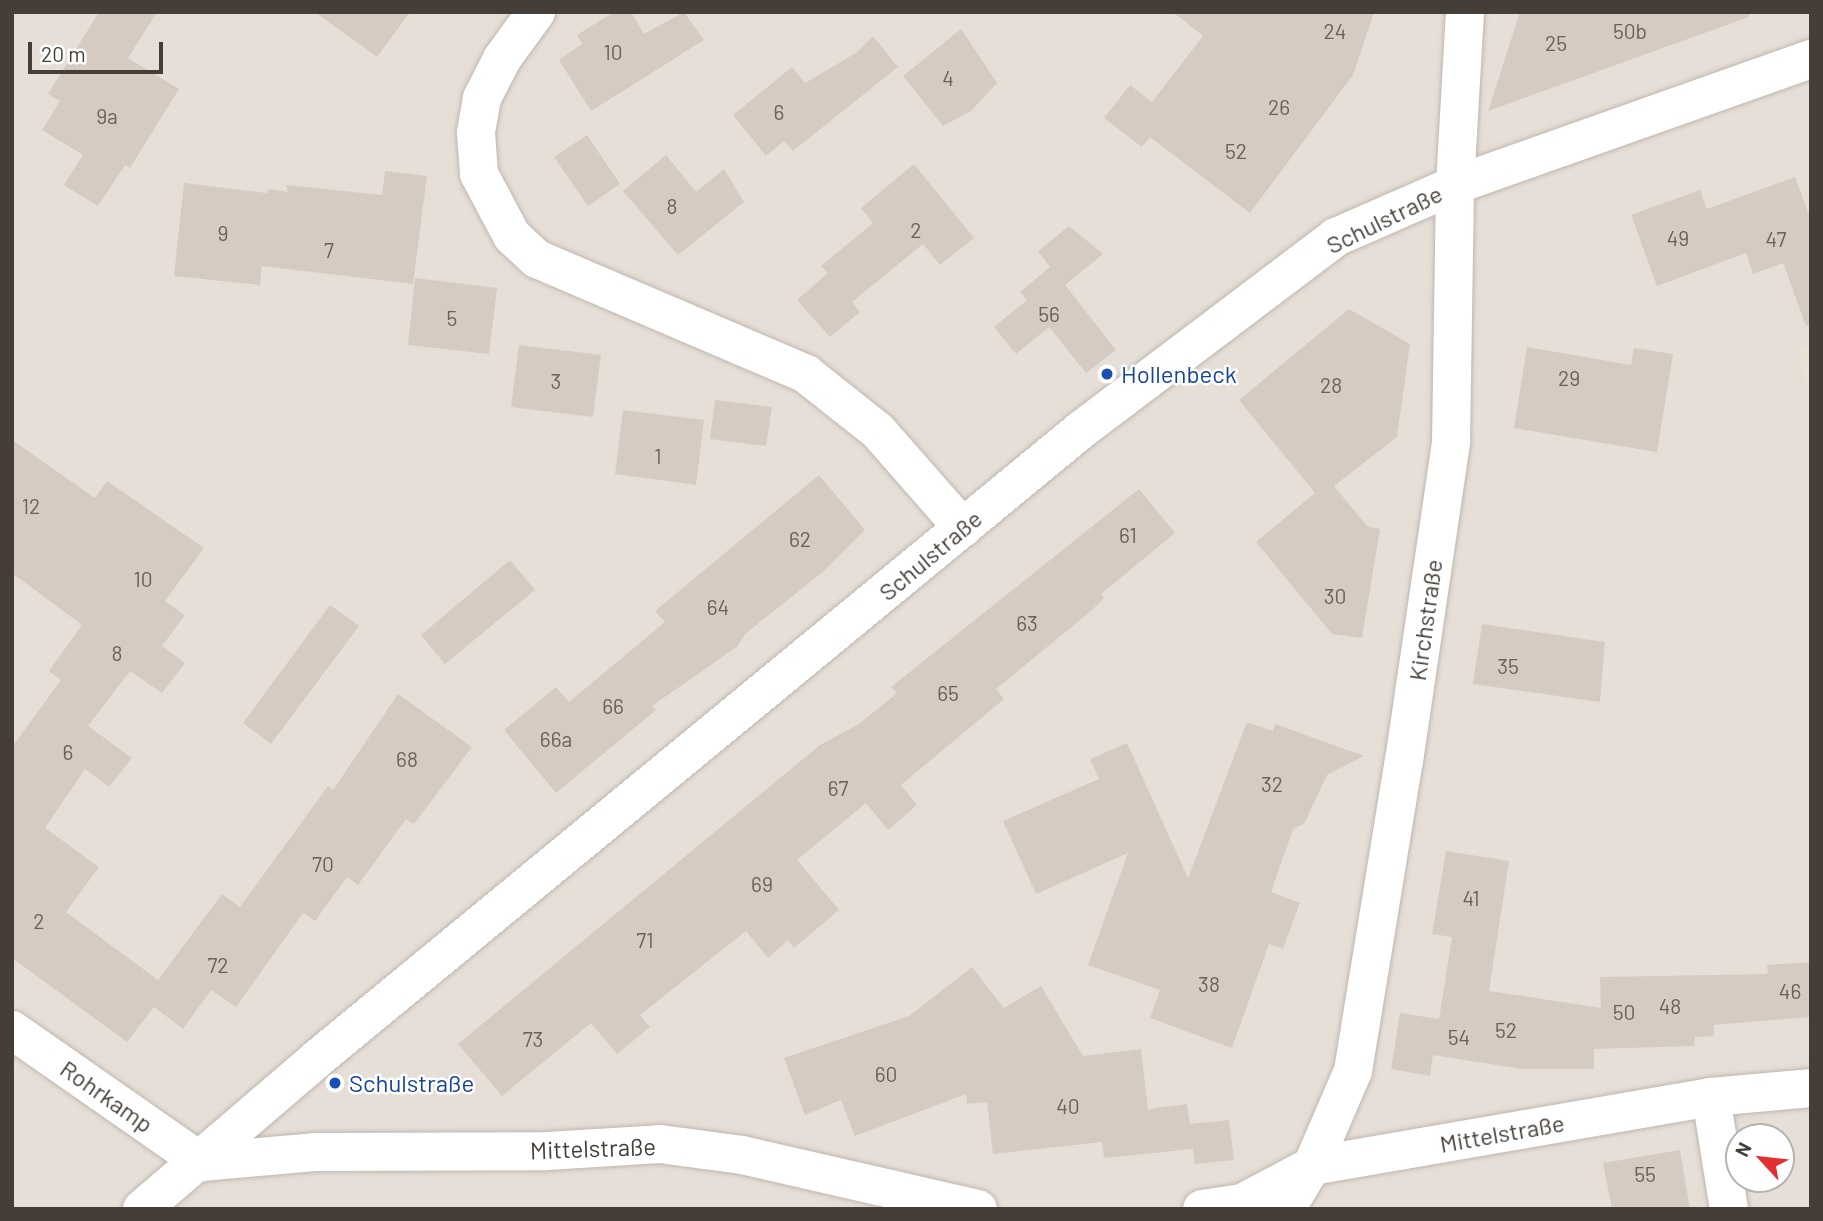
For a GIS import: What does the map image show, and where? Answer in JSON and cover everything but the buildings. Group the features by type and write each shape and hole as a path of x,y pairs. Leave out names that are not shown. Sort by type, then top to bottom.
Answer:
{"street":[{"path":"536,12 502,59 482,98 476,134 479,174 512,236 537,259 806,374 878,431 963,528"},
{"name":"Kirchstraße","path":"1286,1209 1312,1166 1353,1070 1447,469 1455,185 1465,12"},
{"name":"Schulstraße","path":"142,1209 201,1162 318,1058 1081,430 1336,237 1455,185 1811,59"},
{"name":"Rohrkamp","path":"12,1030 201,1162"},
{"name":"Mittelstraße","path":"1202,1209 1242,1203 1312,1166 1711,1097 1811,1088"},
{"path":"1711,1097 1729,1209"},
{"name":"Mittelstraße","path":"201,1162 315,1152 547,1151 660,1144 742,1155 978,1209"}],"shaded area":[{"path":"12,12 1811,12 1811,1209 12,1209"},
{"path":"1811,345 1811,398 1796,350"}],"place":[{"name":"Hollenbeck","path":"1107,374"},
{"name":"Schulstraße","path":"335,1083"}]}
